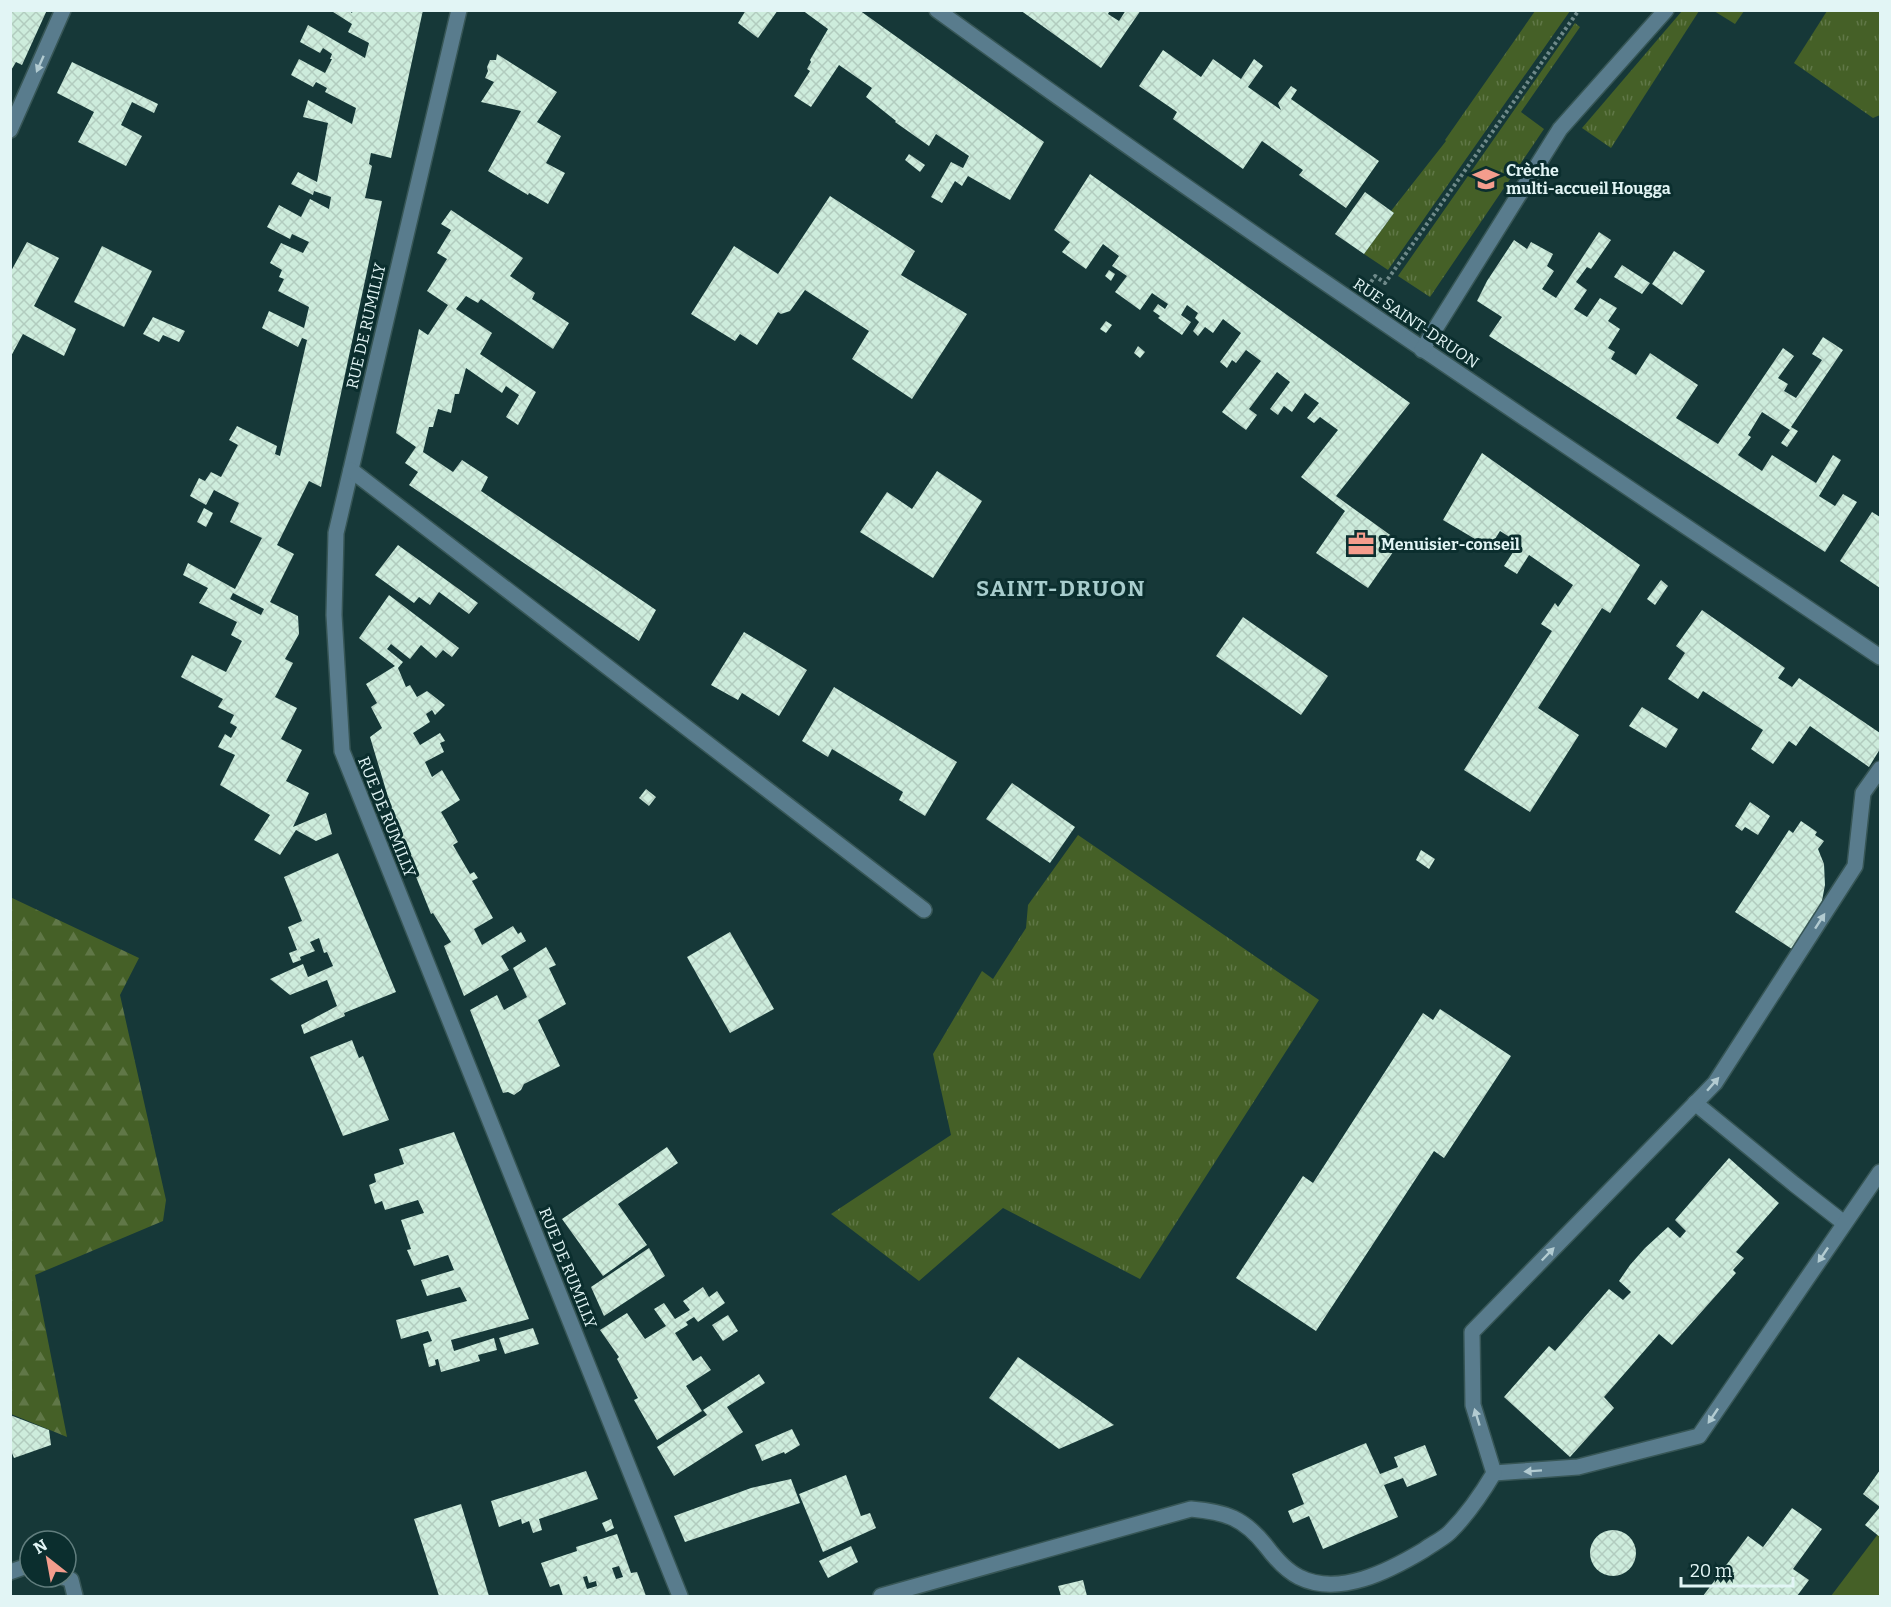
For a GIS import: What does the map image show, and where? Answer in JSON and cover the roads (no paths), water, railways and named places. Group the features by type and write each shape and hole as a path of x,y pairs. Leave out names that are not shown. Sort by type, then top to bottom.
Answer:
{"street":[{"path":"10,130 63,10"},
{"name":"RUE DE RUMILLY","path":"459,10 336,533 334,615 342,751 680,1596"},
{"name":"RUE SAINT-DRUON","path":"937,10 1101,129 1354,304 1881,657"},
{"path":"1422,350 1560,129 1666,10"},
{"path":"351,470 924,910"},
{"path":"881,1596 1191,1509 1215,1511 1232,1517 1247,1525 1284,1567 1300,1578 1335,1585 1360,1580 1386,1570 1448,1534 1476,1503 1494,1473 1473,1404 1472,1332 1715,1083 1855,866 1863,793 1881,769"},
{"path":"1695,1102 1844,1223"},
{"path":"1494,1473 1578,1467 1699,1436 1881,1172"}],"place":[{"name":"Crèche multi-accueil Hougga","path":"1486,179"},
{"name":"Menuisier-conseil","path":"1361,544"}],"district":[{"name":"SAINT-DRUON","path":"1061,588"}]}
